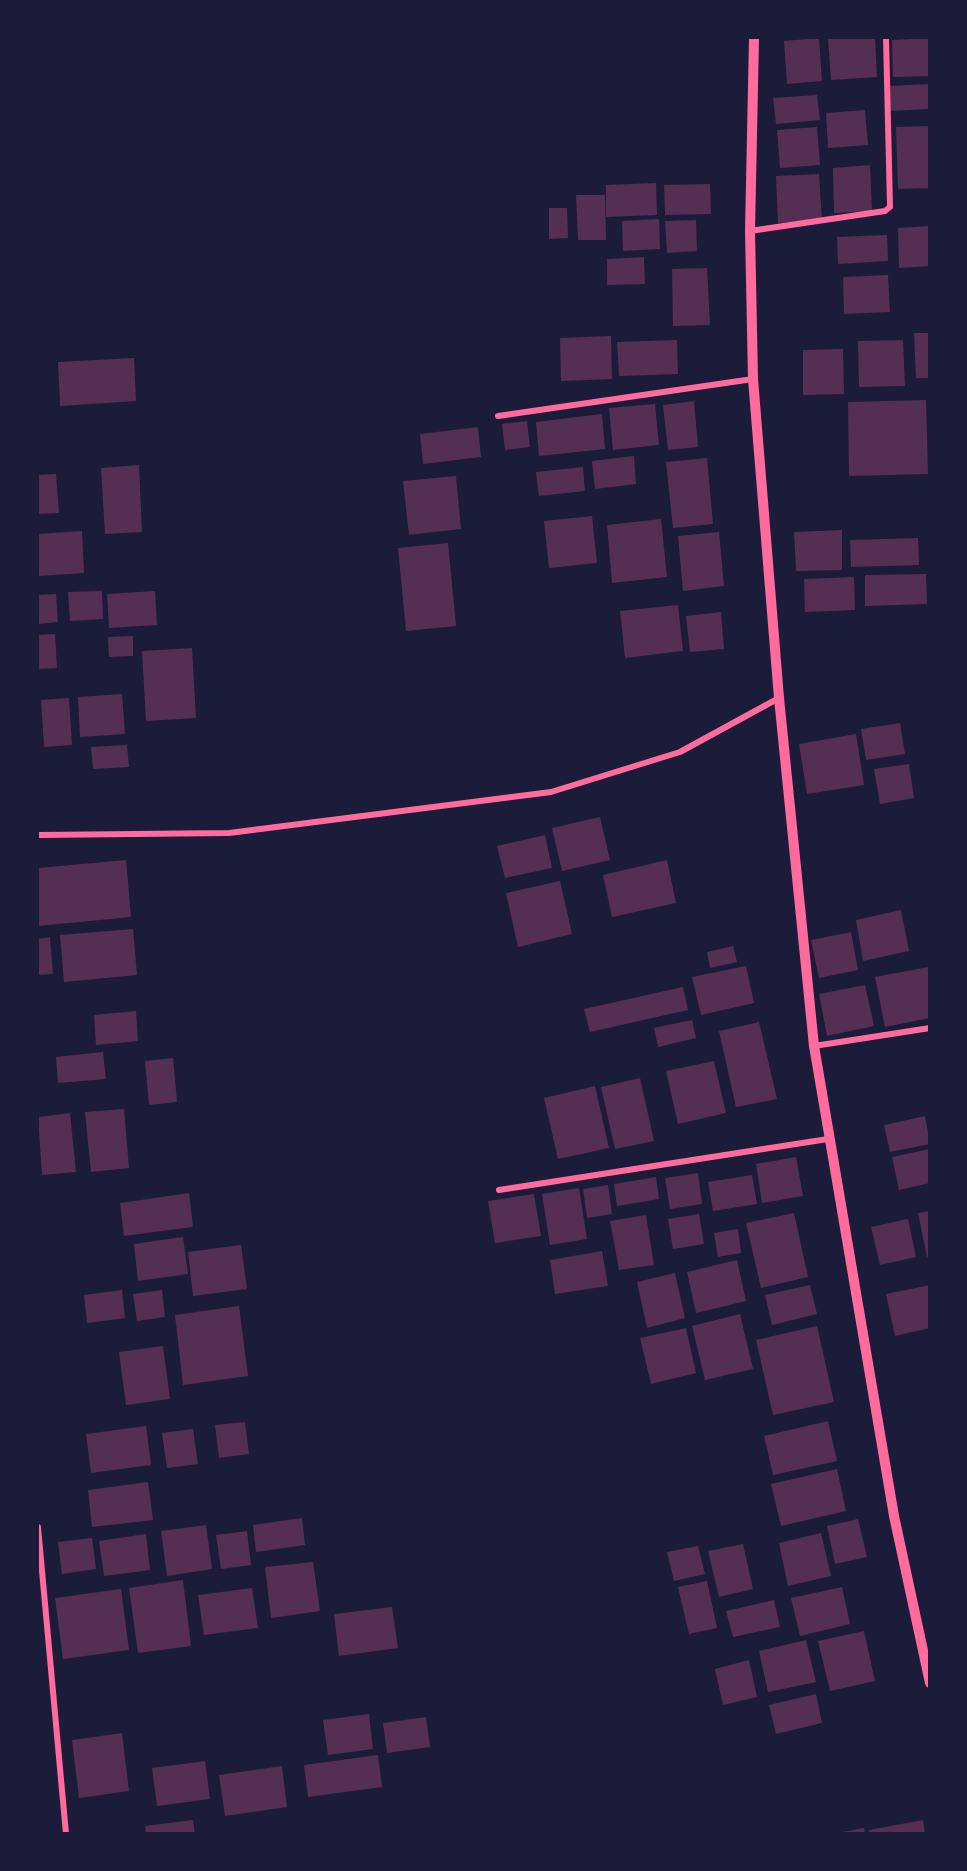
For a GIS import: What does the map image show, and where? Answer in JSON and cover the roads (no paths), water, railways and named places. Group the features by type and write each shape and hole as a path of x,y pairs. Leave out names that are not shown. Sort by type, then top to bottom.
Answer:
{"street":[{"path":"754,38 750,231 753,379 779,698 814,1046 828,1139 894,1516 930,1683"},
{"path":"750,231 885,211 890,207 886,38"},
{"path":"498,416 753,379"},
{"path":"38,835 229,833 551,792 680,752 779,698"},
{"path":"814,1046 930,1028"},
{"path":"499,1190 828,1139"},
{"path":"38,1527 66,1833"}]}
